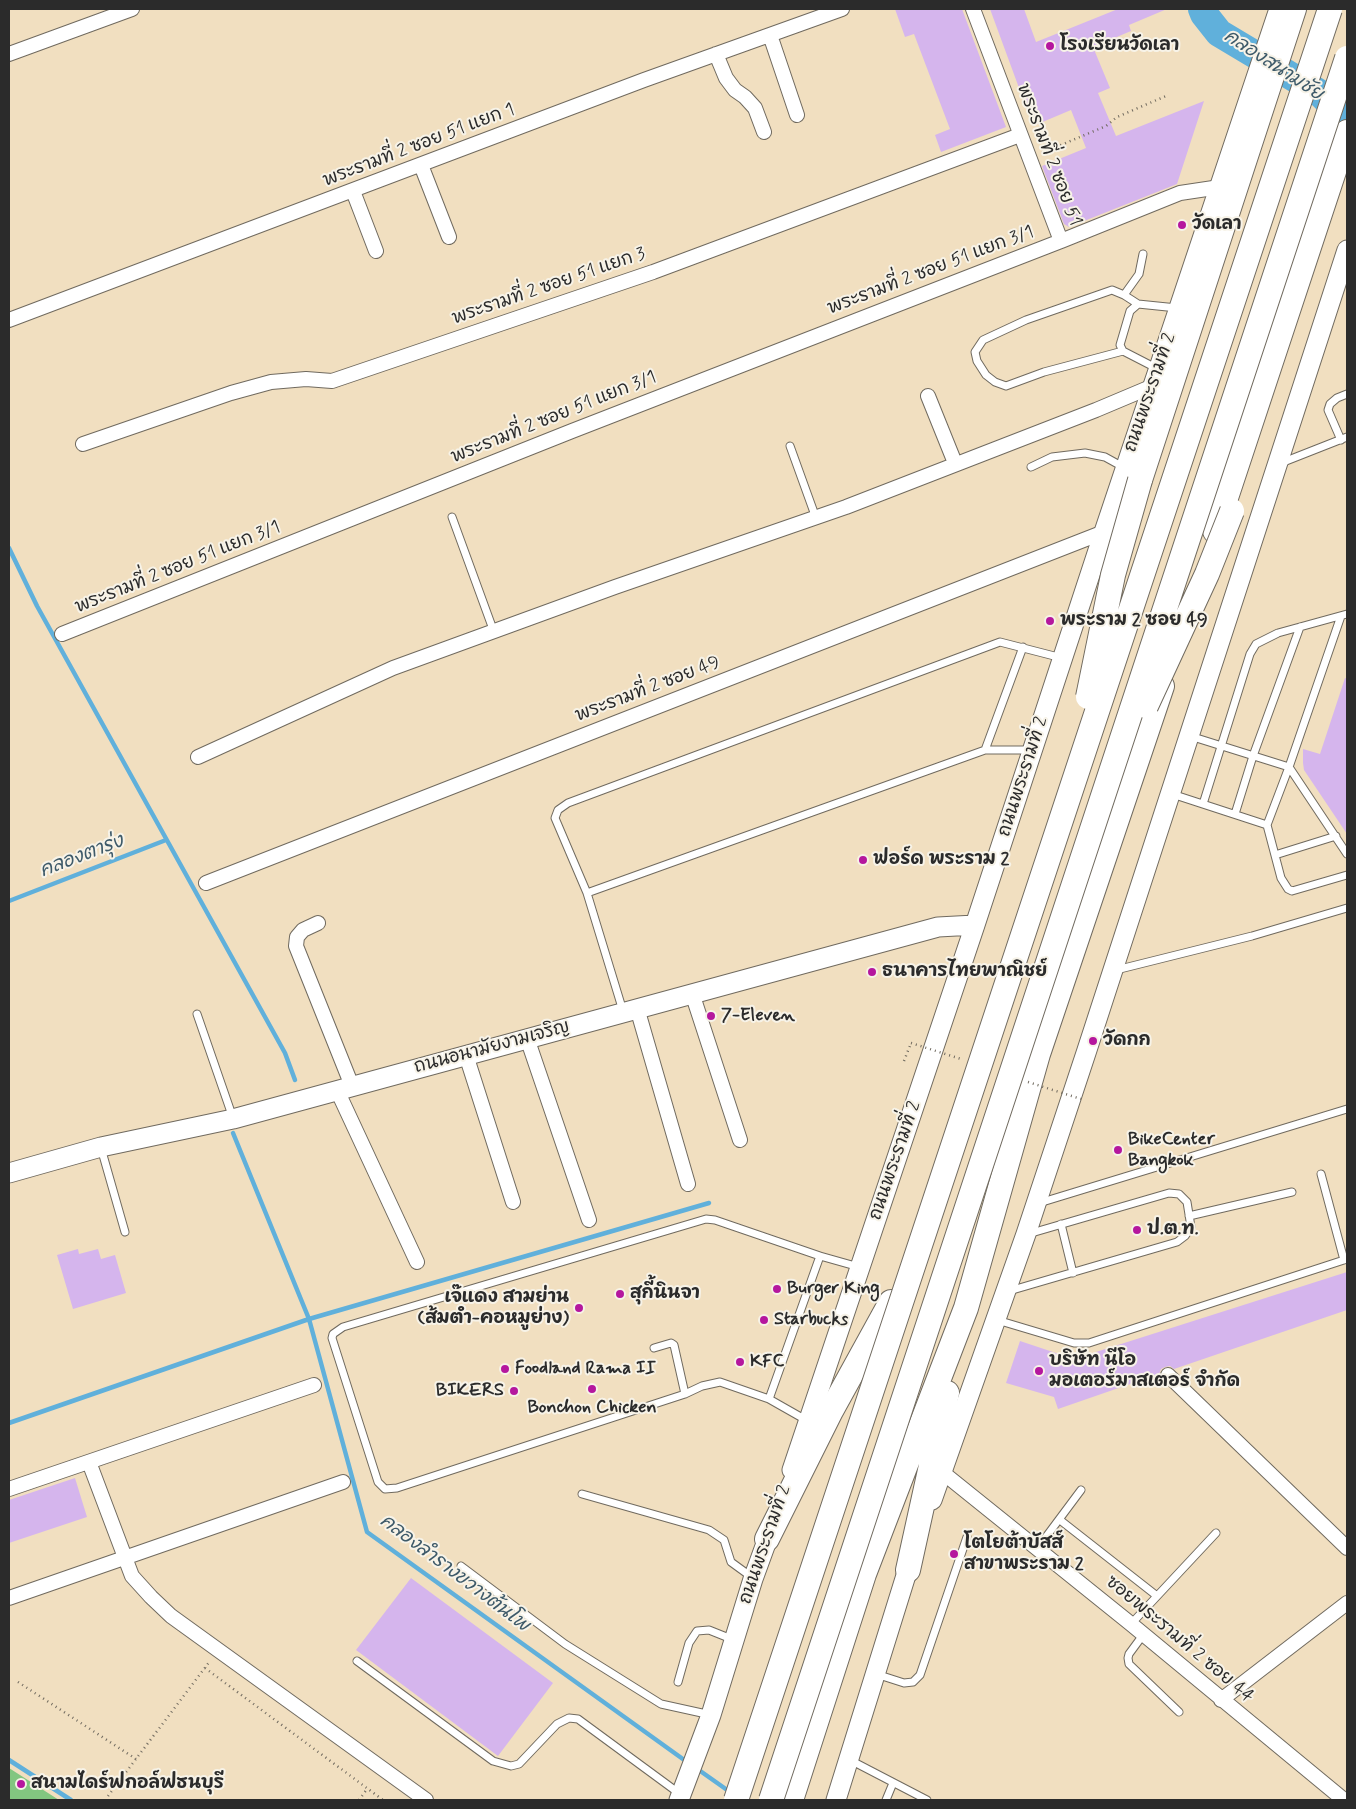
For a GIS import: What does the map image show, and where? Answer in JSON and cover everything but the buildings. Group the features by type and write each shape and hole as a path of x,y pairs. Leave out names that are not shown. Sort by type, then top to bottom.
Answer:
{"highway":[{"path":"1067,802 1106,606 1130,515 1294,9"},
{"path":"736,1800 872,1384 891,1302 942,1169 1321,9"},
{"path":"736,1800 1330,9"},
{"path":"785,1798 1098,811 1347,58"},
{"path":"908,1570 966,1308 1038,1054 1259,401 1347,132"},
{"path":"1098,811 1197,596 1228,519 1347,168"},
{"path":"768,1539 830,1411 891,1302"},
{"path":"785,1798 864,1574 966,1308"}],"main road":[{"name":"ถนนพระรามที่ 2","path":"680,1798 711,1715 753,1579 809,1422 1279,9"},
{"path":"836,1800 908,1570 1004,1292 1026,1234 1347,250"},
{"name":"ถนนอนามัยงามเจริญ","path":"9,1173 101,1147 233,1119 938,927 975,926"}],"street":[{"path":"9,54 132,9"},
{"name":"พระรามที่ 2 ซอย 51 แยก 1","path":"9,320 716,54 842,9"},
{"name":"พระรามที่ 2 ซอย 51","path":"973,9 1061,241 1180,193 1220,186"},
{"path":"770,35 797,115"},
{"path":"716,54 726,78 734,90 745,97 754,108 764,132"},
{"name":"พระรามที่ 2 ซอย 51 แยก 3","path":"83,444 271,382 306,379 332,381 653,272 1020,135"},
{"path":"421,165 449,237"},
{"path":"353,191 376,251"},
{"name":"พระรามที่ 2 ซอย 51 แยก 3/1","path":"62,634 581,427 1061,241"},
{"path":"198,756 393,668 615,587 816,518 1096,410 1156,378"},
{"path":"928,396 956,463"},
{"name":"พระรามที่ 2 ซอย 49","path":"206,883 1104,532"},
{"path":"318,923 304,930 297,937 296,946 345,1088 417,1262"},
{"path":"692,993 740,1140"},
{"path":"630,1010 688,1184"},
{"path":"526,1038 589,1220"},
{"path":"466,1055 513,1202"},
{"path":"1168,1375 1347,1548"},
{"path":"9,1489 314,1385"},
{"path":"89,1462 132,1576 151,1597 171,1616 426,1800"},
{"name":"ซอยพระรามที่ 2 ซอย 44","path":"942,1472 1131,1624 1220,1700 1344,1800"},
{"path":"9,1598 343,1482"},
{"path":"1220,1700 1347,1603"}],"lane":[{"path":"1124,294 1139,274 1143,254"},
{"path":"1123,351 1044,372 1006,386 995,382 986,375 977,361 975,352 983,340 1026,320 1112,290 1124,294 1138,304 1179,308"},
{"path":"1138,304 1130,310 1120,346 1123,351 1156,378"},
{"path":"1276,468 1286,461 1344,438 1328,410 1330,404 1337,398 1347,394"},
{"path":"790,446 816,518"},
{"path":"1031,466 1052,457 1085,453 1105,457 1126,468"},
{"path":"452,517 494,632"},
{"path":"1203,804 1250,654 1256,644 1278,633 1344,615"},
{"path":"1344,615 1267,825 1281,878 1285,886 1292,891 1347,875"},
{"path":"1235,814 1253,756 1300,627"},
{"path":"630,1010 587,893 555,818 558,810 568,803 1000,642 1062,658"},
{"path":"985,750 1023,647"},
{"path":"1190,736 1289,768 1347,854"},
{"path":"587,893 985,750 1033,750"},
{"path":"1171,793 1267,825"},
{"path":"1275,855 1336,836"},
{"path":"1113,971 1252,936 1347,908"},
{"path":"198,1014 233,1119"},
{"path":"1035,1204 1347,1109"},
{"path":"101,1147 125,1232"},
{"path":"995,1319 1074,1343 1089,1343 1346,1259 1321,1174"},
{"path":"1189,1216 1292,1192"},
{"path":"1004,1292 1176,1242 1185,1236 1191,1227 1187,1202 1179,1194 1169,1193 1026,1234"},
{"path":"809,1422 769,1399 720,1382 702,1386 685,1394 397,1488 385,1489 378,1482 332,1338 333,1334 343,1328 700,1220 715,1220 820,1256 860,1267"},
{"path":"1061,1224 1073,1273"},
{"path":"769,1399 820,1256"},
{"path":"654,1348 671,1343 674,1345 685,1394"},
{"path":"1037,1549 1081,1490"},
{"path":"582,1494 709,1530 724,1540 731,1562 753,1579"},
{"path":"1060,1520 1156,1596"},
{"path":"1131,1624 1216,1533"},
{"path":"875,1674 904,1683 914,1682 920,1675 967,1537"},
{"path":"461,1566 565,1644 661,1704 711,1715"},
{"path":"678,1682 690,1643 697,1631 709,1630 734,1640"},
{"path":"1143,1635 1129,1654 1129,1664 1178,1712"},
{"path":"357,1661 493,1761 511,1766 519,1764 557,1724 569,1718 578,1719 680,1798"},
{"path":"849,1760 927,1800"},
{"path":"886,1800 893,1782"}],"path":[{"path":"1029,159 1106,126 1118,116 1166,96"},
{"path":"904,1061 911,1043"},
{"path":"108,1796 218,1650"},
{"path":"205,1668 382,1800"},
{"path":"18,1682 136,1759"},
{"path":"358,1800 367,1789"}],"green space":[{"name":"สนามไดร์ฟกอล์ฟธนบุรี","path":"9,1768 59,1800 9,1800"}],"waterway":[{"name":"คลองสนามชัย","path":"1202,9 1219,33 1321,94 1347,120"},
{"path":"9,548 37,606 285,1053 295,1080"},
{"name":"คลองตารุ่ง","path":"9,901 166,840"},
{"name":"คลองลำรางขวางต้นโพ","path":"233,1133 309,1319 367,1532 687,1762"},
{"path":"9,1423 309,1319 709,1203"},
{"path":"9,1760 71,1800"},
{"name":"คลองลำรางขวางต้นโพ","path":"696,1768 730,1792"}],"place":[{"name":"โรงเรียนวัดเลา","path":"1050,46"},
{"name":"วัดเลา","path":"1182,225"},
{"name":"พระราม 2 ซอย 49","path":"1050,621"},
{"name":"ฟอร์ด พระราม 2","path":"863,860"},
{"name":"ธนาคารไทยพาณิชย์","path":"872,972"},
{"name":"7-Eleven","path":"711,1016"},
{"name":"วัดกก","path":"1093,1041"},
{"name":"BikeCenter Bangkok","path":"1118,1150"},
{"name":"ป.ต.ท.","path":"1137,1230"},
{"name":"Burger King","path":"777,1289"},
{"name":"สุกี้นินจา","path":"620,1294"},
{"name":"เจ๊แดง สามย่าน (ส้มตำ-คอหมูย่าง)","path":"579,1308"},
{"name":"Starbucks","path":"764,1320"},
{"name":"KFC","path":"740,1362"},
{"name":"Foodland Rama II","path":"505,1369"},
{"name":"บริษัท นีโอ มอเตอร์มาสเตอร์ จำกัด","path":"1039,1371"},
{"name":"Bonchon Chicken","path":"592,1389"},
{"name":"BIKERS","path":"514,1391"},
{"name":"โตโยต้าบัสส์ สาขาพระราม 2","path":"954,1554"},
{"name":"สนามไดร์ฟกอล์ฟธนบุรี","path":"21,1784"}]}
